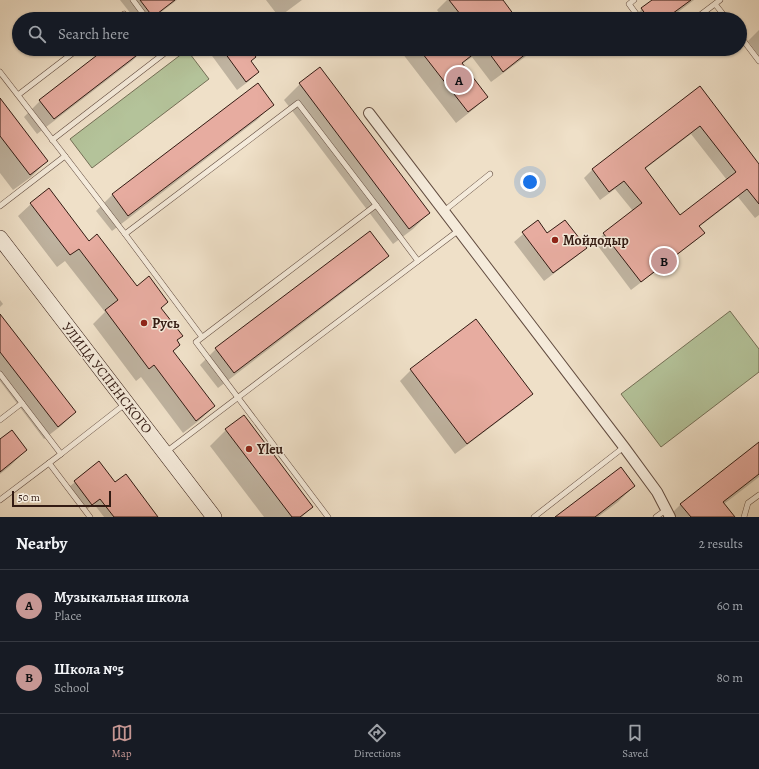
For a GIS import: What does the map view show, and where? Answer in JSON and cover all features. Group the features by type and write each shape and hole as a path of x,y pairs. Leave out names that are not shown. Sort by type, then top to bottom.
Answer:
{"street":[{"path":"369,113 624,447 657,492 669,513"},
{"name":"УЛИЦА УСПЕНСКОГО","path":"0,238 214,517"}],"lane":[{"path":"133,0 142,12"},
{"path":"634,0 627,2 635,12"},
{"path":"704,12 720,0"},
{"path":"715,4 721,12"},
{"path":"747,45 759,61"},
{"path":"18,95 69,56"},
{"path":"52,140 161,56"},
{"path":"0,72 125,234 202,337"},
{"path":"125,234 298,102 418,261"},
{"path":"0,206 65,156"},
{"path":"444,211 490,174"},
{"path":"328,517 196,342 376,205"},
{"path":"165,453 459,230"},
{"path":"0,374 61,454"},
{"path":"0,420 22,403"},
{"path":"0,500 127,403"},
{"path":"534,517 624,447"},
{"path":"49,463 90,517"},
{"path":"744,517 748,503 759,495"},
{"path":"656,517 669,513"}],"green space":[{"path":"179,56 192,56 209,79 92,168 70,139"},
{"path":"730,311 759,349 759,372 661,447 621,394"}],"building":[{"path":"140,0 175,0 159,12 149,12"},
{"path":"449,0 503,0 512,12 458,12"},
{"path":"652,0 691,0 675,12 644,12 641,8"},
{"path":"96,56 136,56 54,119 39,100"},
{"path":"227,56 256,57 251,61 259,72 246,82"},
{"path":"424,56 471,56 462,63 488,97 468,112"},
{"path":"491,56 523,56 503,72"},
{"path":"320,67 430,213 409,229 299,83"},
{"path":"258,83 274,105 128,216 112,194"},
{"path":"700,86 759,164 759,204 747,189 699,226 705,233 641,282 603,233 642,203 624,181 609,192 592,169","holes":["700,126 736,172 680,215 645,168"]},
{"path":"0,98 48,161 30,175 0,136"},
{"path":"49,188 89,241 97,234 137,286 149,276 168,302 161,308 183,336 177,340 180,345 173,351 215,406 196,421 154,365 149,369 105,310 118,300 79,249 70,255 30,203"},
{"name":"Мойдодыр","path":"538,220 547,233 565,220 587,248 553,273 522,232"},
{"path":"370,231 389,256 234,373 215,348"},
{"path":"0,314 76,412 58,427 0,352"},
{"path":"476,319 533,394 467,444 410,369"},
{"path":"244,415 313,507 300,517 292,517 225,429"},
{"path":"12,430 27,450 0,472 0,439"},
{"path":"759,442 759,474 723,502 735,517 691,517 680,504"},
{"path":"99,461 115,482 126,474 158,517 114,517 100,499 92,505 74,481"},
{"path":"621,467 635,486 595,517 555,517"}],"place":[{"name":"Музыкальная школа","path":"459,80"},
{"name":"Мойдодыр","path":"555,240"},
{"name":"Школа №5","path":"664,261"},
{"name":"Русь","path":"144,323"},
{"name":"Yleu","path":"249,449"}]}
